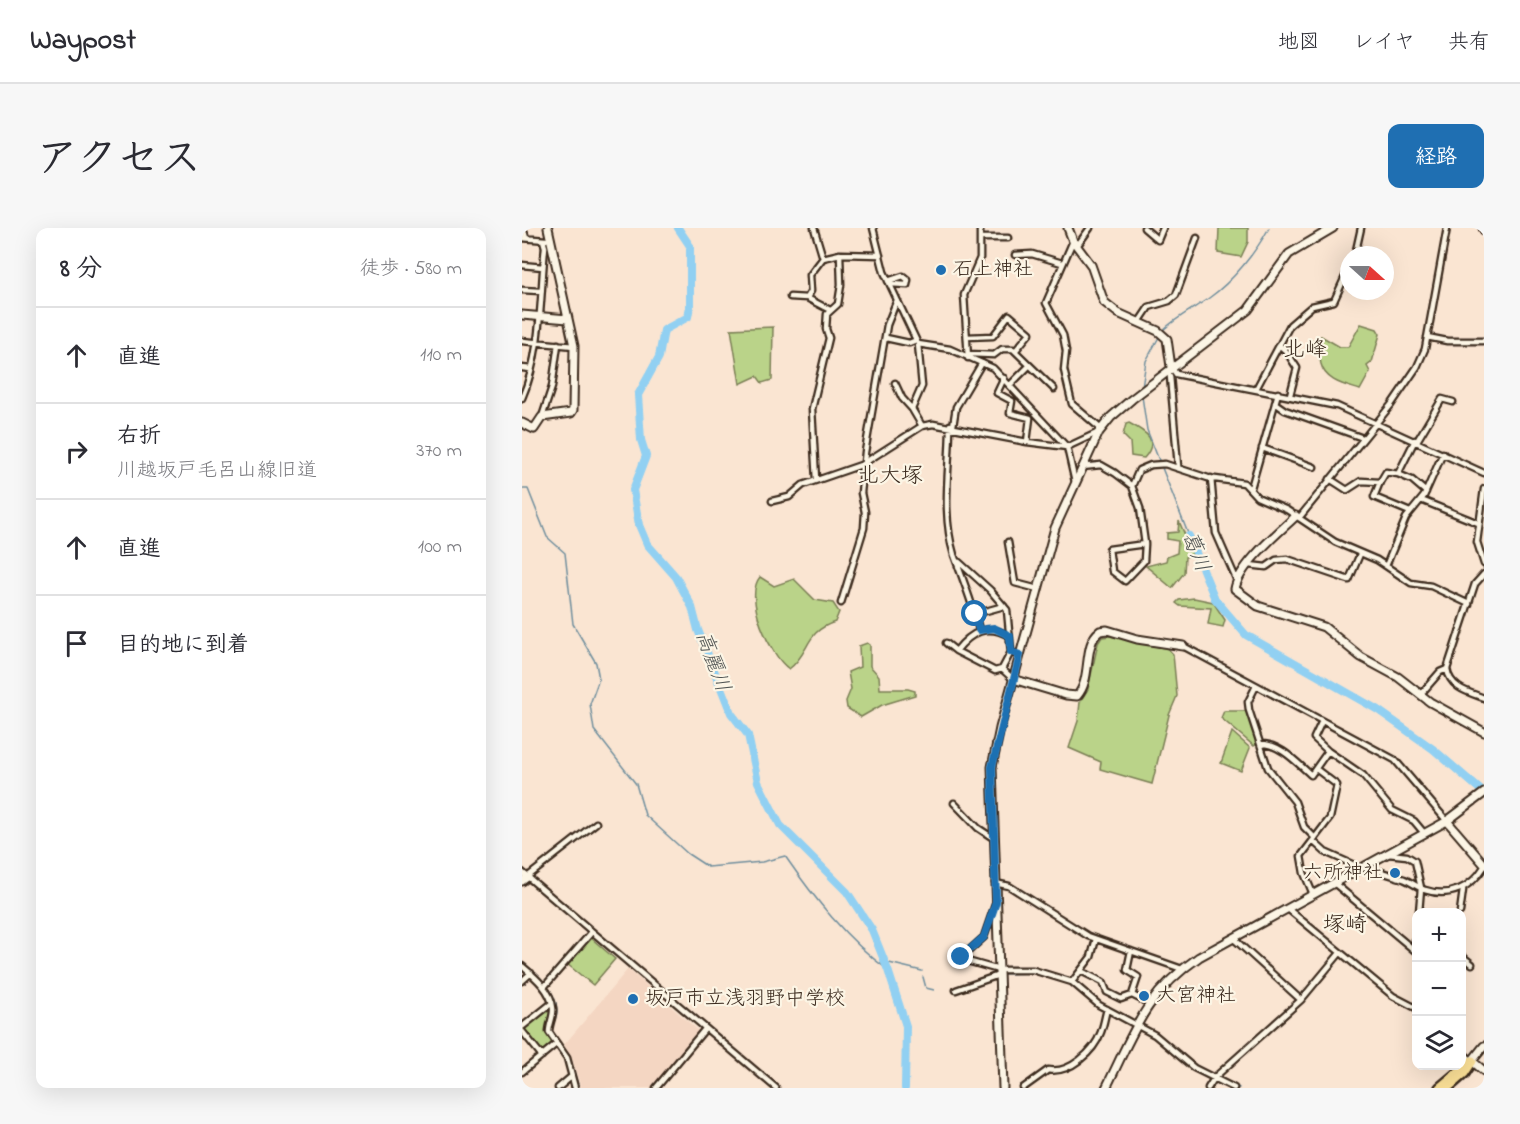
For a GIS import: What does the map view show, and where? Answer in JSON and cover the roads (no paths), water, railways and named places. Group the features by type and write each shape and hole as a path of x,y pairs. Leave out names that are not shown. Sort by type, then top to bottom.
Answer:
{"highway":[{"path":"1440,1088 1472,1061"},
{"path":"1447,1088 1464,1073 1472,1061"}],"street":[{"path":"523,228 524,238 551,240"},
{"path":"542,417 573,412 574,346 548,228"},
{"path":"814,228 823,258"},
{"path":"873,228 889,282 916,342 922,386 912,410"},
{"path":"968,356 964,295 980,258 980,228"},
{"path":"1068,228 1075,244 1091,265 1104,302 1118,313 1159,332 1167,339 1171,367 1176,375 1290,395 1337,406 1484,472"},
{"path":"1090,228 1062,263 1046,303 1063,335 1066,351 1064,370 1072,404 1100,431"},
{"path":"1144,228 1158,240 1163,228"},
{"path":"1004,1088 993,838 993,760 1055,528 1100,431 1119,410 1171,367 1248,310 1289,254 1333,228"},
{"path":"1357,246 1361,228"},
{"path":"1447,228 1427,338 1417,367 1376,423 1298,517 1249,565 1235,589 1246,599 1265,609 1324,627 1361,657 1398,677 1420,695 1484,732"},
{"path":"981,238 1008,238"},
{"path":"1139,323 1149,307 1169,301 1176,295 1197,238"},
{"path":"522,398 531,369 535,342 543,267 543,240"},
{"path":"816,480 812,409 828,340 826,317 839,301 840,254"},
{"path":"807,298 811,291 810,275 823,258 840,254 880,255"},
{"path":"1015,255 1032,254 1062,263"},
{"path":"522,265 543,267"},
{"path":"1256,389 1290,325 1312,306 1334,301 1340,288"},
{"path":"522,290 540,291"},
{"path":"790,297 807,298 830,310"},
{"path":"842,603 865,520 861,493 863,464 886,338 897,300"},
{"path":"522,315 568,319"},
{"path":"967,337 993,336 1009,315 1030,333 1016,350"},
{"path":"886,338 950,349 993,368 1068,447 1075,482"},
{"path":"1427,338 1484,340"},
{"path":"522,341 574,346"},
{"path":"522,423 536,428 542,417 552,387 558,344"},
{"path":"1279,345 1298,368 1290,395"},
{"path":"968,356 994,355 1005,348 1016,350 1028,367 1042,376 1054,389"},
{"path":"946,643 956,651 995,671 1002,669 1011,652 1010,617 1004,606 954,555 945,490 956,407 982,363"},
{"path":"1010,385 1028,367"},
{"path":"522,368 531,369"},
{"path":"1170,376 1178,466"},
{"path":"1004,378 997,393 1012,401 1010,413 1030,418 1027,442"},
{"path":"895,383 902,398 922,426"},
{"path":"1251,488 1278,393"},
{"path":"1398,474 1442,399 1453,402"},
{"path":"1275,403 1285,410 1363,438"},
{"path":"772,501 789,497 799,487 816,480 863,464 922,426 952,425 1027,442 1068,447 1100,431"},
{"path":"1262,448 1314,467"},
{"path":"1386,566 1410,512 1421,500 1443,453"},
{"path":"1082,467 1101,465 1131,486 1140,508 1145,544 1144,561 1125,580 1112,571 1109,549 1145,544"},
{"path":"1131,486 1139,470 1151,465 1178,466 1211,478 1235,480 1251,488 1257,497 1298,517 1327,538 1386,566 1412,583 1431,586 1469,604"},
{"path":"1410,512 1374,497 1386,472 1412,480 1425,492"},
{"path":"1211,478 1216,533 1237,582"},
{"path":"1330,479 1347,490 1361,481 1380,483"},
{"path":"1484,489 1476,542 1484,564"},
{"path":"1421,500 1478,523"},
{"path":"1008,542 1015,584 1038,589"},
{"path":"1249,565 1266,567 1276,560 1287,559 1349,580 1360,554"},
{"path":"959,562 979,630"},
{"path":"1484,574 1478,579 1447,669 1451,680 1460,689 1484,698"},
{"path":"975,614 1004,606"},
{"path":"956,651 979,630 994,628 1010,636"},
{"path":"1002,669 1013,679 1074,698 1084,682 1093,641 1100,631 1107,630 1137,639 1183,646 1400,763 1484,866 1473,883 1463,890 1425,890 1325,852 1304,828 1295,802 1268,768 1248,702 1256,686"},
{"path":"1011,652 1020,655"},
{"path":"1420,695 1440,672 1447,669"},
{"path":"1322,721 1314,738 1328,751 1363,775 1392,810 1414,821 1424,833"},
{"path":"1260,744 1267,744 1283,752 1311,775 1328,751"},
{"path":"1313,894 1304,873 1301,856 1330,818 1337,785 1316,769"},
{"path":"1110,1086 1148,1003 1182,969 1447,821 1482,795"},
{"path":"954,803 978,828 993,838"},
{"path":"596,823 523,877 776,1088"},
{"path":"1387,854 1412,858 1421,888 1419,908"},
{"path":"995,883 1009,886 1096,939 1182,969"},
{"path":"1334,883 1412,948"},
{"path":"1461,908 1463,890"},
{"path":"996,902 984,937 960,959 999,973"},
{"path":"1288,909 1393,996 1412,1006"},
{"path":"544,987 591,933"},
{"path":"1074,984 1091,957 1096,939"},
{"path":"1234,939 1301,1000"},
{"path":"1131,951 1127,970 1138,977 1132,995"},
{"path":"1208,1088 1216,1076 1301,1000 1340,953"},
{"path":"1466,960 1472,964"},
{"path":"522,966 544,987 552,1003 554,1010 549,1028 556,1044 567,1058 575,1088"},
{"path":"956,990 999,973 1033,970 1074,984 1107,1009 1137,1023 1155,1035 1194,1068 1216,1076 1234,1088"},
{"path":"1081,971 1103,982 1107,992 1121,999 1132,995 1148,1003"},
{"path":"522,981 531,974"},
{"path":"542,1056 522,1029 552,1003"},
{"path":"1023,1088 1048,1070 1063,1071 1077,1062 1100,1035 1107,1009"},
{"path":"656,1088 705,1029"},
{"path":"522,1072 556,1044"},
{"path":"1472,1061 1484,1046"},
{"path":"1466,1056 1484,1071"},
{"path":"558,1088 571,1077"}],"waterway":[{"name":"高麗川","path":"678,228 690,246 690,306 688,317 664,330 659,357 638,395 641,440 646,456 633,490 639,525 647,544 676,577 692,607 698,630 731,713 748,735 758,782 780,825 847,892 872,930 906,1026 905,1088"},
{"name":"葛川","path":"1163,330 1227,283 1250,257 1269,228"},
{"name":"葛川","path":"1142,388 1146,361 1159,337"},
{"name":"葛川","path":"1142,396 1147,430 1189,536"},
{"path":"522,489 528,489 547,537 565,553 573,624 596,663 599,679 590,704 594,730 636,784 645,815 688,854 708,867 762,862 785,856 832,918 888,970"},
{"name":"葛川","path":"1189,536 1215,599 1246,635 1378,710 1433,749 1484,793"},
{"path":"522,962 539,977 554,996 557,1011 551,1029 560,1044"},
{"path":"885,962 922,971"},
{"path":"962,986 997,973"},
{"path":"1002,974 1036,973"},
{"path":"1046,976 1073,984"},
{"path":"923,977 926,988 934,990"},
{"path":"1085,990 1100,1003"},
{"path":"1107,1006 1137,1022"},
{"path":"1141,1025 1160,1036"},
{"path":"563,1048 570,1059 579,1088"},
{"path":"1193,1064 1239,1088"}],"place":[{"name":"石上神社","path":"941,270"},
{"name":"六所神社","path":"1395,873"},
{"name":"大宮神社","path":"1144,996"},
{"name":"坂戸市立浅羽野中学校","path":"633,999"}],"district":[{"name":"北峰","path":"1305,351"},
{"name":"北大塚","path":"890,477"},
{"name":"塚崎","path":"1345,926"}]}
